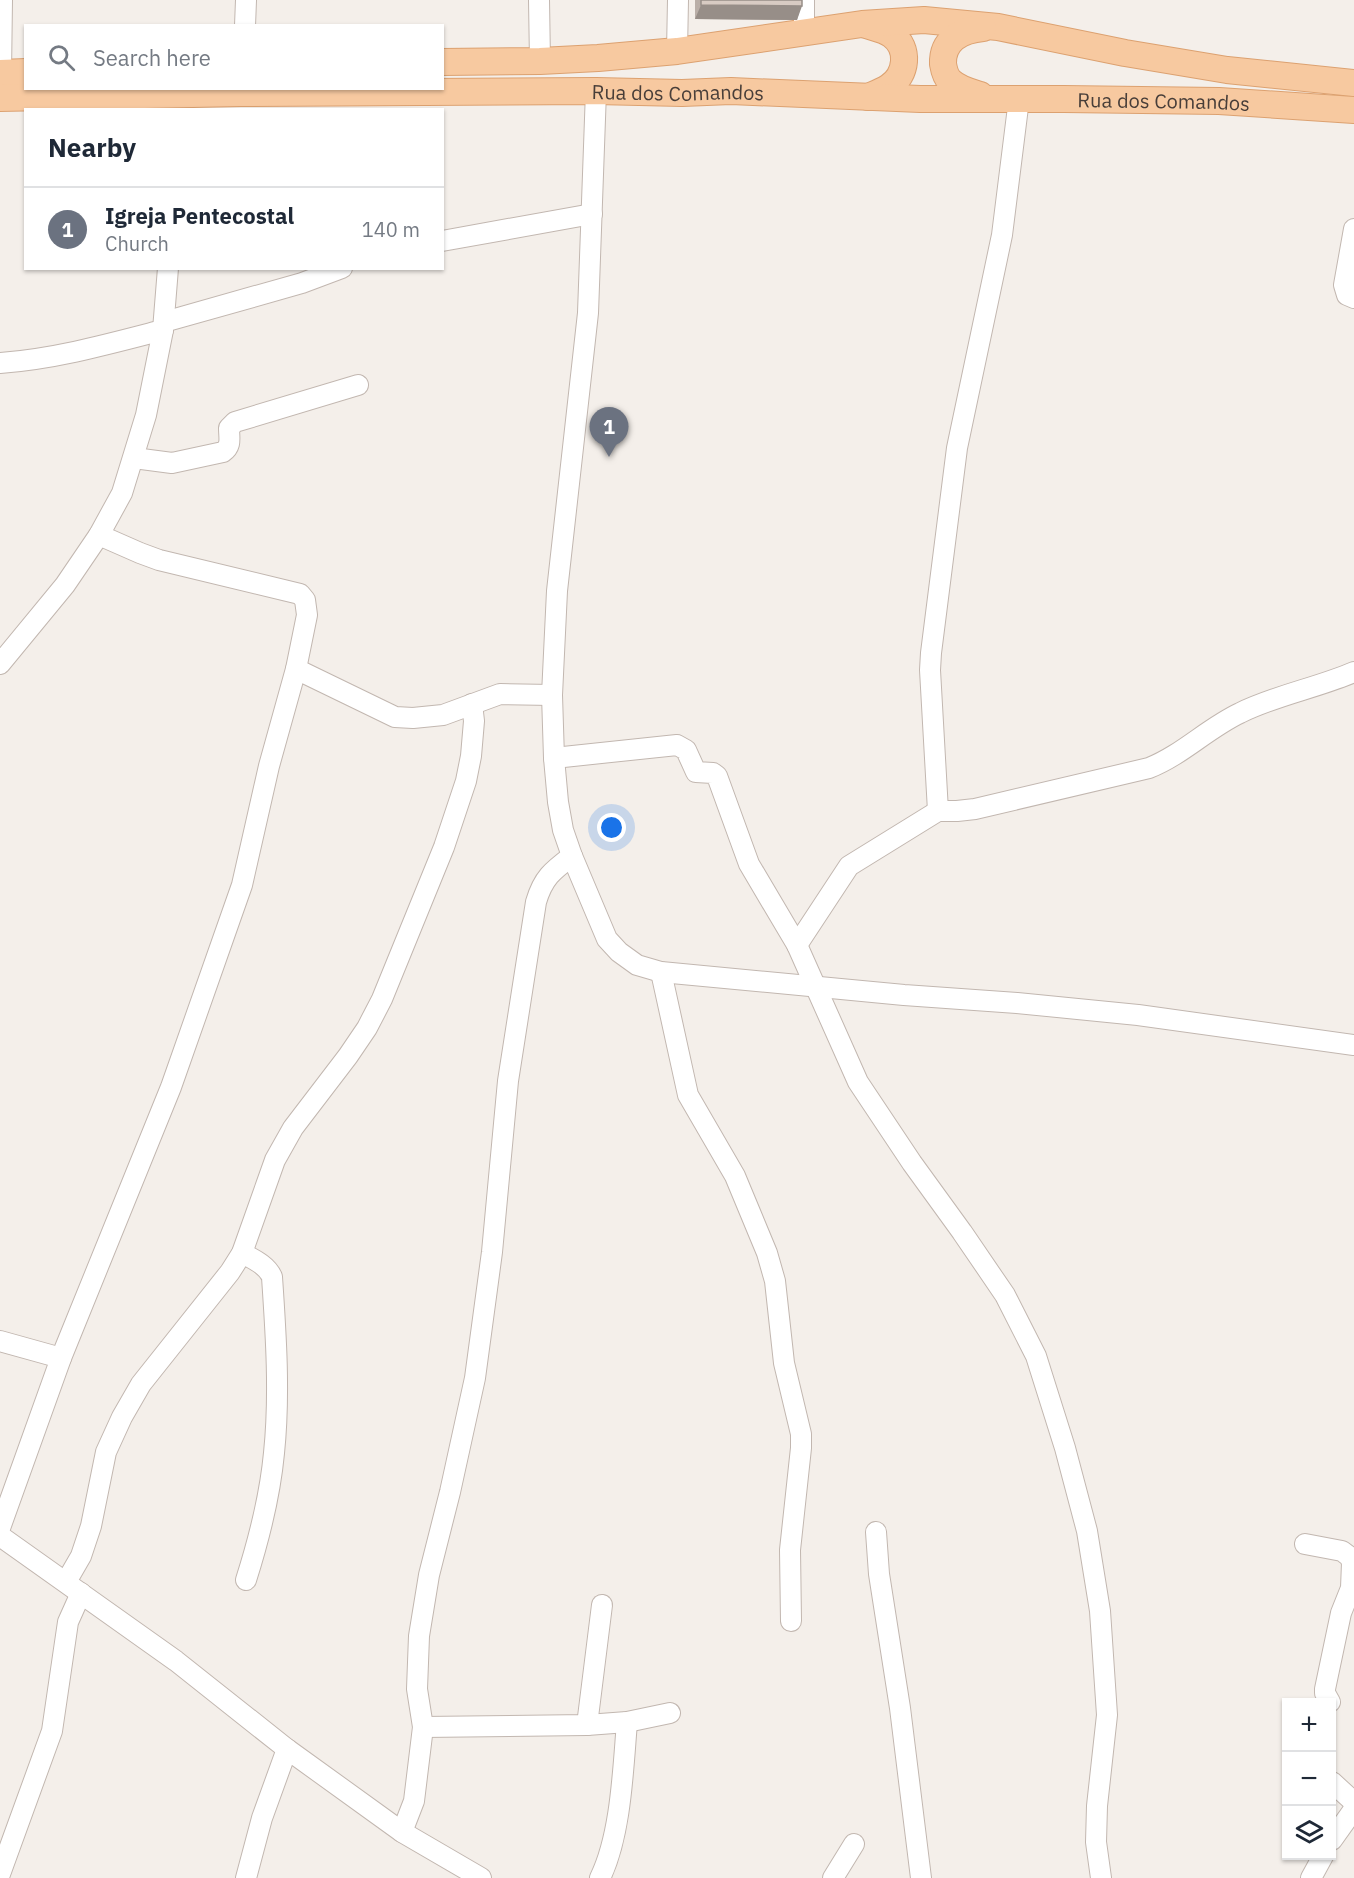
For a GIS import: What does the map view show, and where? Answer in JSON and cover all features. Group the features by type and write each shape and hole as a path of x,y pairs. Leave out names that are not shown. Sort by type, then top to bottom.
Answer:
{"main road":[{"name":"Rua dos Comandos","path":"444,62 598,58 677,51 862,24 924,20 998,27 1125,53 1227,70 1354,83"},
{"path":"862,24 884,30 894,36 901,44 905,55 904,67 899,78 890,87 868,97"},
{"path":"992,99 959,88 949,81 944,70 943,58 946,46 953,38 974,29 998,27"},
{"name":"Rua dos Comandos","path":"0,98 181,102 596,91 682,93 731,91 920,99 1219,101 1354,110"}],"street":[{"path":"2,0 9,73"},
{"path":"245,24 246,0"},
{"path":"539,0 540,61"},
{"path":"677,51 678,0"},
{"path":"804,0 804,33"},
{"path":"596,91 588,313 557,591 552,695 554,758 563,830 607,939 619,952 637,964 661,972 1138,1015 1354,1045"},
{"path":"938,811 930,670 957,448 1002,235 1019,99"},
{"path":"444,241 592,214"},
{"path":"1354,229 1344,285 1347,295 1354,298"},
{"path":"0,664 65,585 99,536 122,493 146,416 163,326 168,270"},
{"path":"0,363 59,354 163,326 337,270"},
{"path":"134,458 172,463 223,452 230,444 229,428 235,422 358,385"},
{"path":"0,1528 61,1358 171,1087 242,885 269,766 296,669 307,615 305,600 300,594 159,560 99,536"},
{"path":"296,669 395,717 404,719 443,715 500,693 552,695"},
{"path":"797,945 849,866 938,811 975,809 1149,768 1171,758 1199,737 1242,712 1354,672"},
{"path":"0,1874 52,1731 73,1588 91,1526 106,1452 141,1384 230,1272 242,1253 275,1160 293,1128 367,1028 382,999 444,847 466,780 474,721 472,704"},
{"path":"554,758 677,745 686,750 696,772 713,773 717,776 749,864 797,945 858,1082 1005,1295 1036,1356 1065,1448 1087,1531 1100,1611 1107,1715 1097,1806 1096,1842 1101,1878"},
{"path":"402,1832 414,1801 423,1727 417,1689 419,1636 429,1575 475,1378 492,1252 508,1081 536,902 550,872 572,856"},
{"path":"661,972 688,1095 735,1176 767,1253 775,1281 784,1363 801,1434 790,1550 791,1621"},
{"path":"242,1253 264,1266 272,1277 276,1371 274,1454 264,1512 246,1580"},
{"path":"0,1341 61,1358"},
{"path":"876,1532 879,1574 900,1707 921,1878"},
{"path":"0,1536 176,1661 286,1749 402,1832 474,1876"},
{"path":"1305,1544 1342,1551 1350,1557 1352,1563 1351,1588 1341,1613 1325,1689 1328,1698"},
{"path":"587,1725 602,1605"},
{"path":"423,1727 587,1725 627,1722 670,1713"},
{"path":"600,1878 608,1862 621,1795 627,1722"},
{"path":"246,1878 262,1818 286,1749"},
{"path":"1336,1786 1354,1802"},
{"path":"1336,1834 1354,1809"},
{"path":"833,1878 854,1844"},
{"path":"1311,1878 1321,1860"}],"building":[{"path":"701,0 802,0 802,6 701,5"}],"place":[{"name":"Igreja Pentecostal","path":"609,457"}]}
